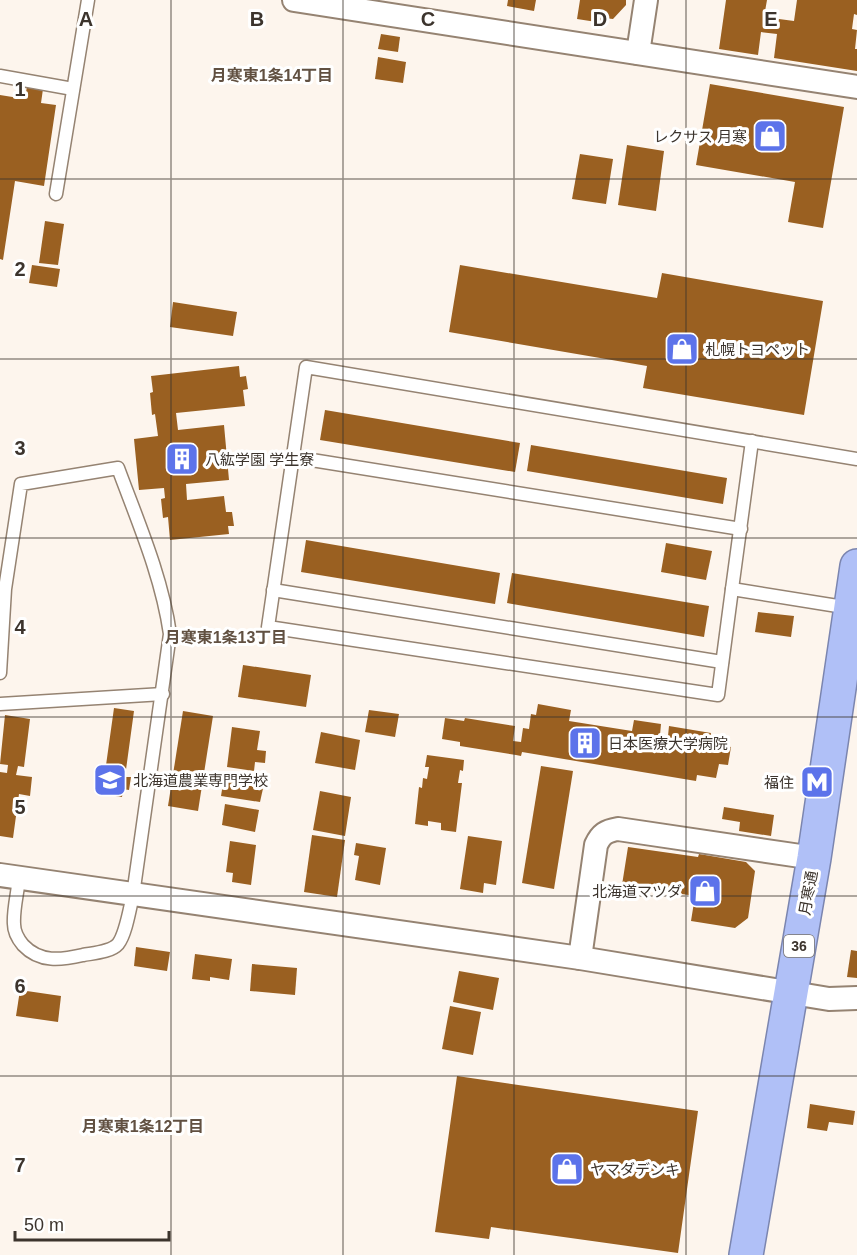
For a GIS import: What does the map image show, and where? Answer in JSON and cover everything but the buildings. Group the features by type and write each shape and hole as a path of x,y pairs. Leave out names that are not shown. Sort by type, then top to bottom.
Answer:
{"highway":[{"name":"月寒通","path":"746,1255 814,858 857,566"}],"street":[{"path":"294,0 329,3 857,87"},
{"path":"638,53 646,0"},
{"path":"580,958 596,845 600,836 609,830 618,829 814,858"},
{"path":"10,876 580,958 829,999 857,998"}],"lane":[{"path":"57,194 88,0"},
{"path":"0,76 74,89"},
{"path":"752,441 718,695 268,627 306,367 752,441 857,459"},
{"path":"293,457 741,529"},
{"path":"0,673 5,589 21,484 118,468 153,563 166,609 170,634 133,895 118,944 110,949 70,958 51,960 37,956 17,938 10,876"},
{"path":"732,589 851,608"},
{"path":"273,590 722,662"},
{"path":"0,704 163,694"}],"place":[{"name":"レクサス 月寒","path":"770,136"},
{"name":"札幌トヨペット","path":"682,349"},
{"name":"八紘学園 学生寮","path":"182,459"},
{"name":"日本医療大学病院","path":"585,743"},
{"name":"北海道農業専門学校","path":"110,780"},
{"name":"福住","path":"817,782"},
{"name":"北海道マツダ","path":"705,891"},
{"name":"ヤマダデンキ","path":"567,1169"}],"district":[{"name":"月寒東1条14丁目","path":"272,75"},
{"name":"月寒東1条13丁目","path":"226,637"},
{"name":"月寒東1条12丁目","path":"143,1126"}]}
